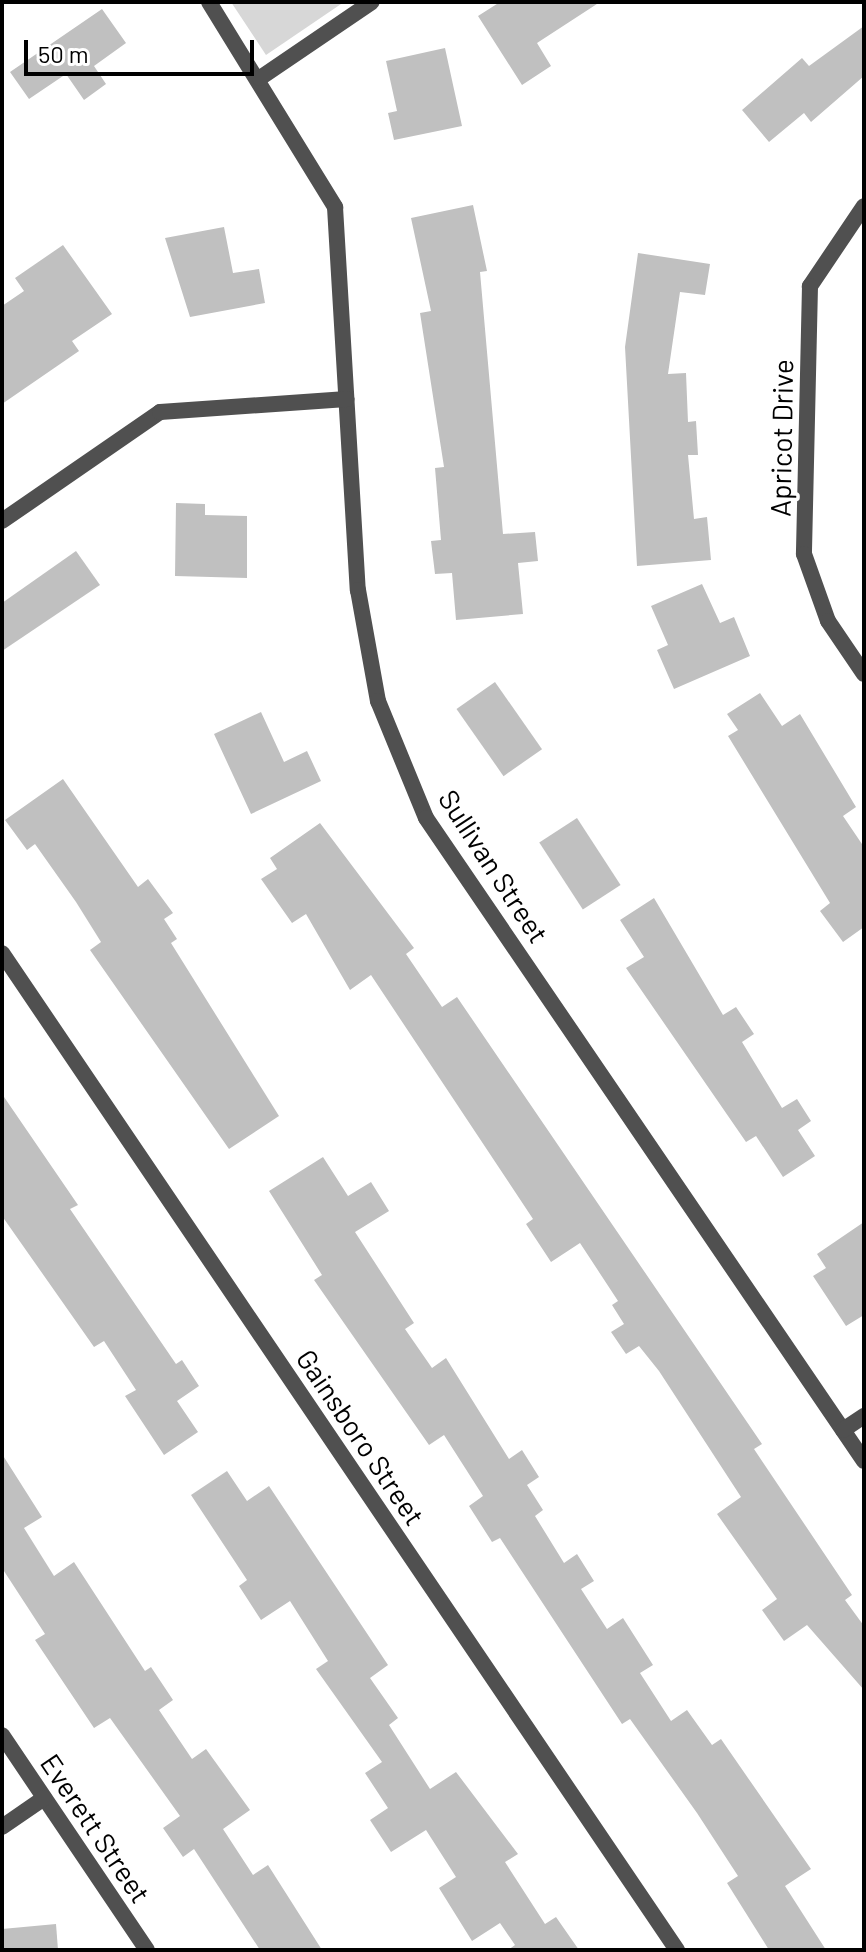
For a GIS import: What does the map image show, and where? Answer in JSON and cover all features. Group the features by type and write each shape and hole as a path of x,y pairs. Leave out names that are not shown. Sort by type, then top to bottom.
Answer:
{"street":[{"name":"Sullivan Street","path":"209,2 260,78 335,207 358,590 378,701 426,818 864,1461"},
{"path":"260,78 372,2"},
{"name":"Apricot Drive","path":"864,206 810,286 804,554 828,621 864,674"},
{"path":"2,521 160,412 347,399"},
{"name":"Gainsboro Street","path":"2,953 677,1950"},
{"path":"843,1430 864,1416"},
{"name":"Everett Street","path":"2,1735 147,1950"},
{"path":"2,1827 44,1798"}],"shaded area":[{"path":"231,2 344,2 266,55"}],"building":[{"path":"500,2 600,2 537,43 551,66 522,85 478,16"},
{"path":"102,9 126,43 94,66 106,84 84,100 66,74 29,99 10,72"},
{"path":"864,26 864,76 811,122 804,113 769,142 742,110 802,58 809,66"},
{"path":"445,48 462,126 394,140 388,113 397,111 386,61"},
{"path":"473,205 487,271 480,272 503,534 535,532 538,561 518,563 523,614 456,620 452,573 435,574 431,541 441,540 435,468 444,467 420,313 431,311 411,218"},
{"path":"224,227 233,273 259,269 265,303 190,317 165,238"},
{"path":"63,245 112,314 72,341 79,351 2,404 2,306 24,291 15,278"},
{"path":"638,253 710,264 705,295 680,292 668,374 686,373 688,422 696,421 698,455 688,455 694,519 707,517 711,560 637,566 625,347"},
{"path":"176,503 205,504 205,515 247,516 247,578 175,576"},
{"path":"76,551 100,585 2,651 2,603"},
{"path":"702,584 720,623 734,617 750,656 674,689 657,650 668,645 651,606"},
{"path":"495,682 542,749 504,776 456,709"},
{"path":"760,693 782,726 800,714 856,807 843,816 864,847 864,927 843,942 820,911 830,903 728,736 738,730 727,714"},
{"path":"261,712 284,762 307,751 321,781 251,814 214,734"},
{"path":"63,779 138,887 148,879 173,913 164,919 177,939 171,943 279,1116 229,1149 90,950 101,942 76,902 35,844 27,850 5,820"},
{"path":"577,818 621,885 583,910 539,843"},
{"path":"320,823 414,948 406,954 442,1007 457,997 762,1444 754,1449 852,1595 845,1600 864,1626 864,1690 807,1625 784,1641 762,1610 777,1599 717,1514 741,1497 659,1371 639,1346 626,1354 611,1332 624,1324 612,1305 618,1301 580,1243 551,1262 526,1224 533,1219 371,975 350,990 306,914 292,923 261,879 277,869 270,858"},
{"path":"654,898 723,1015 736,1007 754,1034 742,1042 782,1108 797,1099 811,1121 798,1130 815,1156 783,1177 756,1136 746,1142 626,968 644,957 620,920"},
{"path":"2,1094 78,1205 70,1209 176,1364 182,1360 199,1386 177,1401 198,1432 164,1455 125,1396 136,1390 104,1341 94,1347 2,1216"},
{"path":"323,1157 348,1196 371,1182 389,1211 355,1232 414,1323 405,1329 432,1368 446,1358 509,1459 522,1450 539,1477 527,1485 543,1510 535,1516 564,1563 577,1554 594,1581 581,1589 607,1629 623,1618 653,1665 640,1673 671,1721 687,1710 712,1745 721,1739 811,1869 785,1886 826,1950 769,1950 727,1883 738,1876 697,1813 630,1719 622,1724 500,1538 492,1542 469,1506 483,1496 444,1435 429,1445 314,1280 322,1275 269,1191"},
{"path":"864,1222 864,1315 846,1326 813,1276 826,1268 817,1254"},
{"path":"2,1454 42,1517 24,1528 54,1576 74,1562 145,1671 151,1667 173,1700 159,1710 192,1759 206,1749 250,1810 223,1829 253,1875 268,1865 322,1950 260,1950 194,1849 183,1857 163,1828 180,1816 110,1718 94,1728 35,1640 45,1634 2,1568"},
{"path":"227,1471 247,1501 269,1486 388,1665 370,1678 398,1718 389,1725 430,1789 456,1772 518,1854 505,1862 545,1924 556,1917 579,1950 508,1950 515,1945 500,1923 472,1941 439,1888 456,1877 426,1830 391,1852 370,1820 388,1808 365,1773 382,1762 316,1669 328,1661 290,1601 261,1620 239,1586 247,1580 191,1495"},
{"path":"56,1924 58,1950 2,1950 2,1929"}]}
